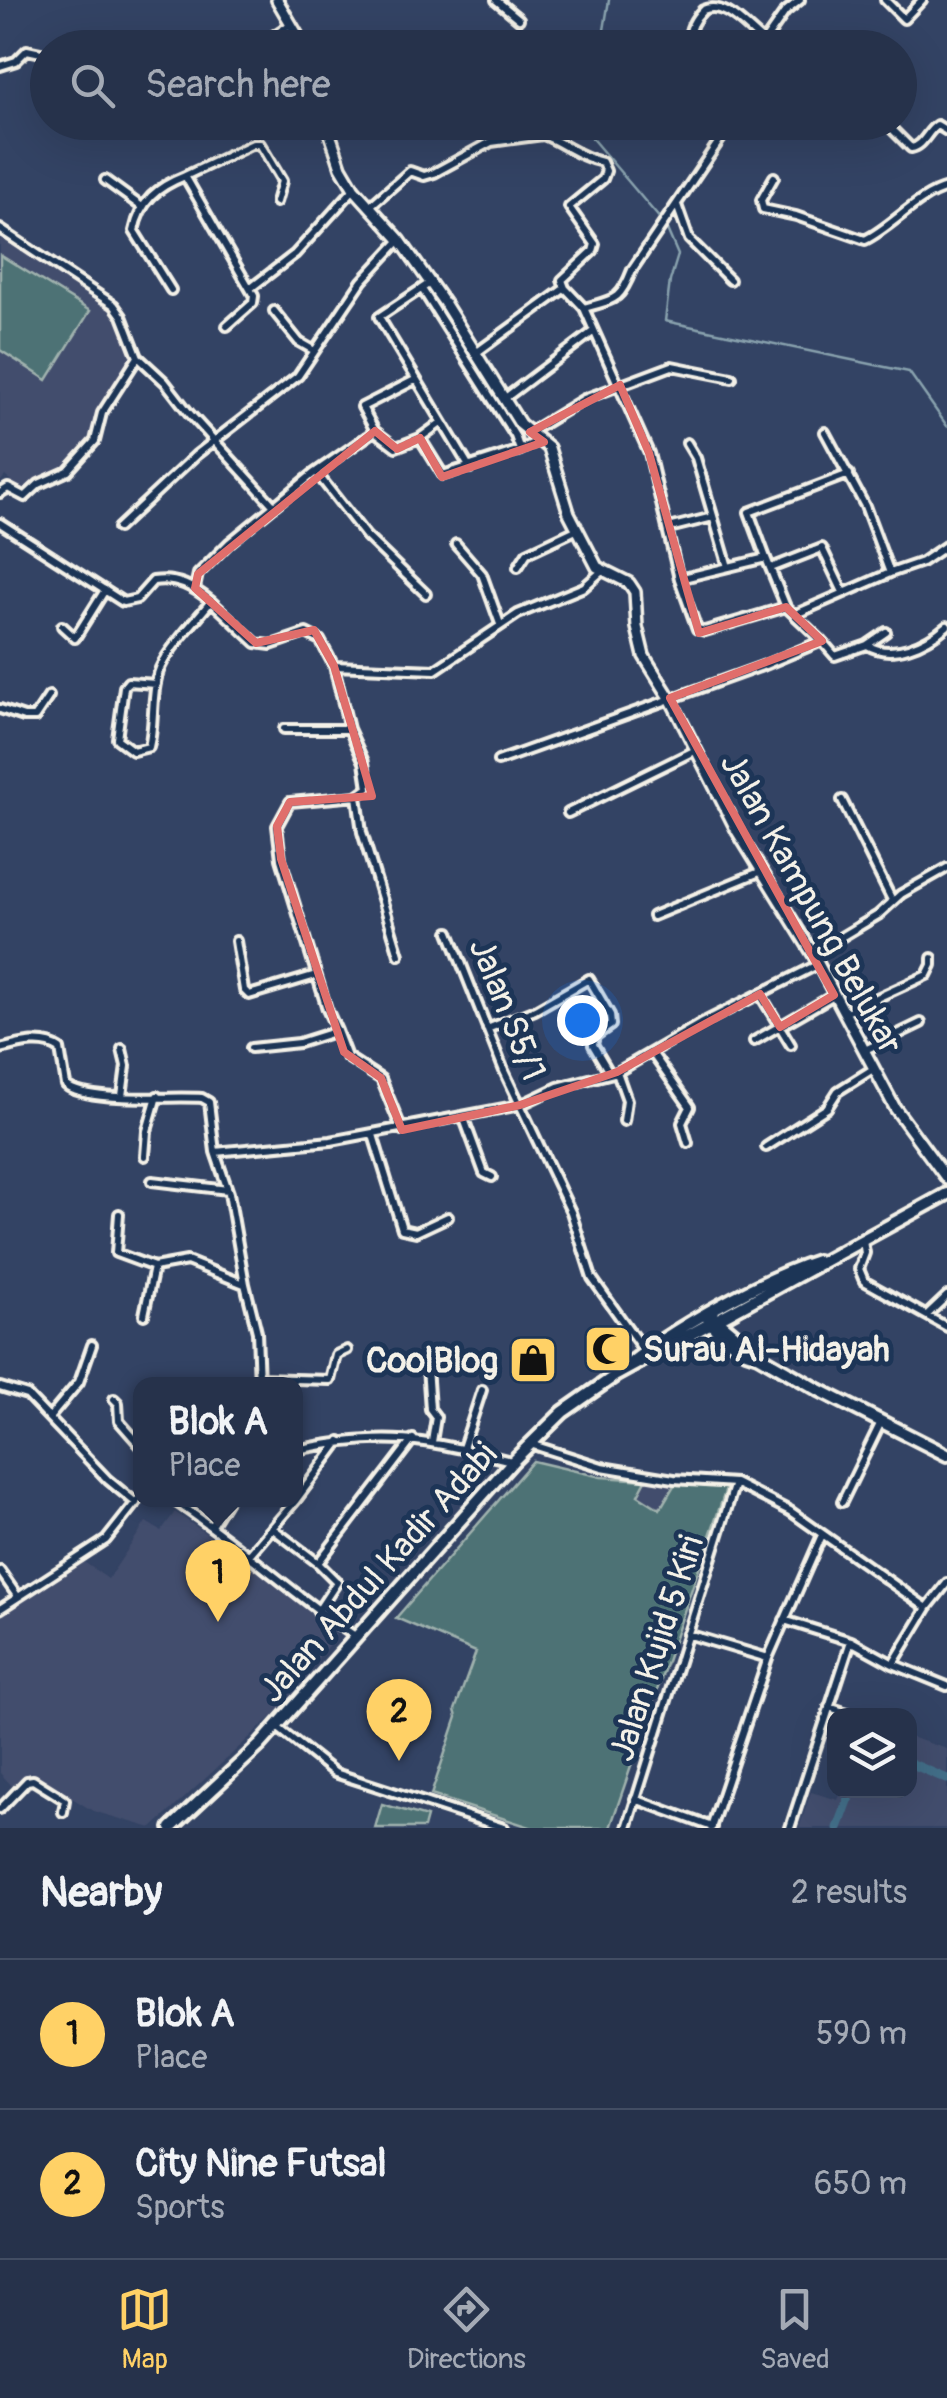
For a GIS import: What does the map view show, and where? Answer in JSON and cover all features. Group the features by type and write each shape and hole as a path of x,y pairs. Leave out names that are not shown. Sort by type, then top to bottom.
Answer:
{"main road":[{"name":"Jalan Abdul Kadir Adabi","path":"175,1828 277,1727 512,1461 573,1404 801,1266 828,1258 947,1194"},
{"name":"Jalan Abdul Kadir Adabi","path":"616,1375 644,1351 711,1318"},
{"path":"711,1318 746,1352 947,1454"}],"street":[{"path":"276,0 296,30"},
{"path":"496,0 518,19"},
{"path":"772,30 800,0"},
{"path":"885,0 904,19 922,0"},
{"path":"689,30 714,2 726,5 749,30"},
{"path":"282,30 292,23"},
{"path":"0,66 30,51"},
{"path":"900,140 914,148 933,127 937,125 947,131"},
{"path":"332,140 341,167 369,207 400,240 520,450"},
{"path":"369,207 410,171 424,176 491,142 506,140"},
{"path":"555,140 576,154 602,162 606,171 603,179 569,207 595,244 593,251 562,280 584,308 649,453 679,579 697,628 704,631 786,607"},
{"path":"584,308 618,298 653,238 720,140"},
{"path":"170,290 134,232 142,207 161,185 260,144 282,180 276,202"},
{"path":"185,176 255,299 228,326"},
{"path":"774,178 761,200 764,209 865,240 932,193 947,188"},
{"path":"105,180 142,207"},
{"path":"251,288 295,254 354,188"},
{"path":"676,204 688,238 730,280"},
{"path":"0,230 114,304 138,356 166,382 214,442 273,505"},
{"path":"118,528 196,454 298,376 362,281 400,240"},
{"path":"334,666 434,670 500,624 588,584 602,572 569,513 549,448 520,424 426,286"},
{"path":"426,286 378,317 470,468"},
{"path":"475,354 565,288"},
{"path":"274,311 299,342 312,350"},
{"path":"503,400 594,330"},
{"path":"0,492 8,488 27,496 39,484 72,468 98,437 102,414 138,356"},
{"path":"530,432 584,399 672,366 732,378"},
{"path":"415,380 362,407 375,431 396,447 420,438 442,422"},
{"path":"195,588 198,574 273,505 375,431"},
{"path":"825,432 849,474 890,573"},
{"path":"420,438 440,473 447,476 540,440"},
{"path":"687,443 696,458 728,567"},
{"path":"316,472 366,536 426,594"},
{"path":"849,474 749,512 786,607 839,656 886,632"},
{"path":"669,528 713,517"},
{"path":"0,523 123,602 130,602 159,580 172,580 195,588 263,646 313,634 320,640 334,666 349,729 364,762 368,783 365,792 357,796 294,800 277,826 281,860 316,975 347,1057 381,1079 402,1130"},
{"path":"518,568 527,553 579,528"},
{"path":"456,544 482,574 500,624"},
{"path":"796,614 922,562 947,546"},
{"path":"770,568 822,548 842,592"},
{"path":"679,579 766,558"},
{"name":"Jalan Kampung Belukar","path":"602,572 629,583 635,592 644,656 670,698 737,830 813,954 895,1108 947,1180"},
{"path":"62,626 75,638 105,590"},
{"path":"156,684 128,682 124,687 117,739 133,751 149,747 161,667 211,602"},
{"path":"867,645 884,653 898,652 947,626"},
{"path":"498,761 822,641"},
{"path":"0,709 35,717 49,696"},
{"path":"284,729 349,729"},
{"path":"568,812 696,750"},
{"path":"357,796 362,832 399,955"},
{"path":"842,800 892,900"},
{"path":"813,954 947,868"},
{"path":"653,916 763,870"},
{"name":"Jalan S5/1","path":"449,932 520,1105 571,1212 592,1278 644,1351"},
{"path":"236,941 248,995 316,975"},
{"path":"843,1013 927,974 932,958"},
{"path":"215,1152 402,1130 520,1105 558,1087 613,1072 817,965"},
{"path":"487,1028 534,1010 589,979 610,1015 610,1025 596,1036 592,1045 613,1072 627,1100 624,1121"},
{"path":"760,994 791,1045"},
{"path":"754,1042 834,995"},
{"path":"864,1051 921,1024"},
{"path":"251,1048 338,1032"},
{"path":"0,1048 24,1043 54,1044 60,1049 70,1090 206,1099 257,1332 259,1377"},
{"path":"122,1049 126,1066 122,1096"},
{"path":"652,1053 690,1107 682,1123 688,1143"},
{"path":"766,1147 829,1107 838,1091 874,1069"},
{"path":"146,1156 157,1096"},
{"path":"463,1116 484,1173 492,1177"},
{"path":"374,1134 402,1228 416,1232 448,1217"},
{"path":"152,1181 228,1190"},
{"path":"118,1214 114,1252 154,1267 188,1262 245,1284"},
{"path":"862,1239 866,1252 859,1269 864,1281 947,1327"},
{"path":"144,1315 154,1267"},
{"path":"928,1314 947,1296"},
{"path":"48,1418 79,1382 92,1345"},
{"path":"303,1380 330,1380 336,1355 347,1350"},
{"path":"426,1353 430,1410 436,1417 432,1442"},
{"path":"0,1387 25,1393 108,1480 133,1497"},
{"path":"463,1448 482,1390"},
{"path":"114,1399 119,1420 133,1436"},
{"path":"842,1502 882,1421"},
{"path":"318,1563 413,1438"},
{"path":"303,1448 340,1440 413,1438 512,1461"},
{"path":"303,1488 340,1440"},
{"path":"529,1443 602,1467 735,1484 790,1511 927,1608"},
{"name":"Jalan Kujid 5 Kiri","path":"627,1828 735,1484"},
{"path":"0,1608 106,1540 133,1506"},
{"path":"185,1507 250,1554 318,1612 356,1637"},
{"path":"211,1526 223,1507"},
{"path":"250,1554 288,1507"},
{"path":"272,1528 336,1582 318,1612"},
{"path":"635,1800 712,1827 768,1658 822,1535"},
{"path":"0,1571 18,1597"},
{"path":"893,1664 947,1583"},
{"path":"784,1620 852,1641 893,1664 947,1686"},
{"path":"687,1634 768,1658"},
{"path":"790,1828 852,1641"},
{"path":"277,1727 335,1772 479,1824 504,1828"},
{"path":"0,1809 27,1781 33,1780 65,1800 63,1812"}],"highlighted area":[{"path":"620,385 649,453 699,633 786,607 822,641 670,698 834,995 780,1027 760,994 617,1072 520,1105 402,1130 381,1078 344,1052 281,859 277,826 290,802 372,796 334,666 314,630 256,643 195,588 198,574 375,431 397,449 420,438 442,477 544,442 530,432"}],"shaded area":[{"path":"0,234 113,307 134,354 95,418 97,431 92,439 68,467 36,478 25,492 5,476 0,482"},
{"path":"646,1480 676,1482 660,1510 637,1495"},
{"path":"175,1512 274,1581 336,1635 276,1713 152,1828 93,1811 30,1772 14,1788 0,1773 0,1617 84,1562 108,1579 146,1522 161,1531"},
{"path":"917,1739 947,1749 947,1828 799,1828 811,1792 838,1800 917,1798"}],"green space":[{"path":"0,255 90,311 47,380 0,350"},
{"path":"533,1461 601,1477 646,1480 638,1495 660,1509 676,1482 727,1486 610,1828 533,1828 431,1795 476,1652 396,1618"},
{"path":"382,1804 427,1817 424,1828 375,1828"}],"waterway":[{"path":"604,30 609,0"},
{"path":"593,140 661,220"},
{"path":"666,227 678,255 665,321 909,372 947,426"},
{"path":"917,1766 947,1779"},
{"path":"838,1828 849,1798"}],"place":[{"name":"Surau Al-Hidayah","path":"608,1349"},
{"name":"CoolBlog","path":"533,1360"},
{"name":"Blok A","path":"218,1622"},
{"name":"City Nine Futsal","path":"399,1761"}]}
